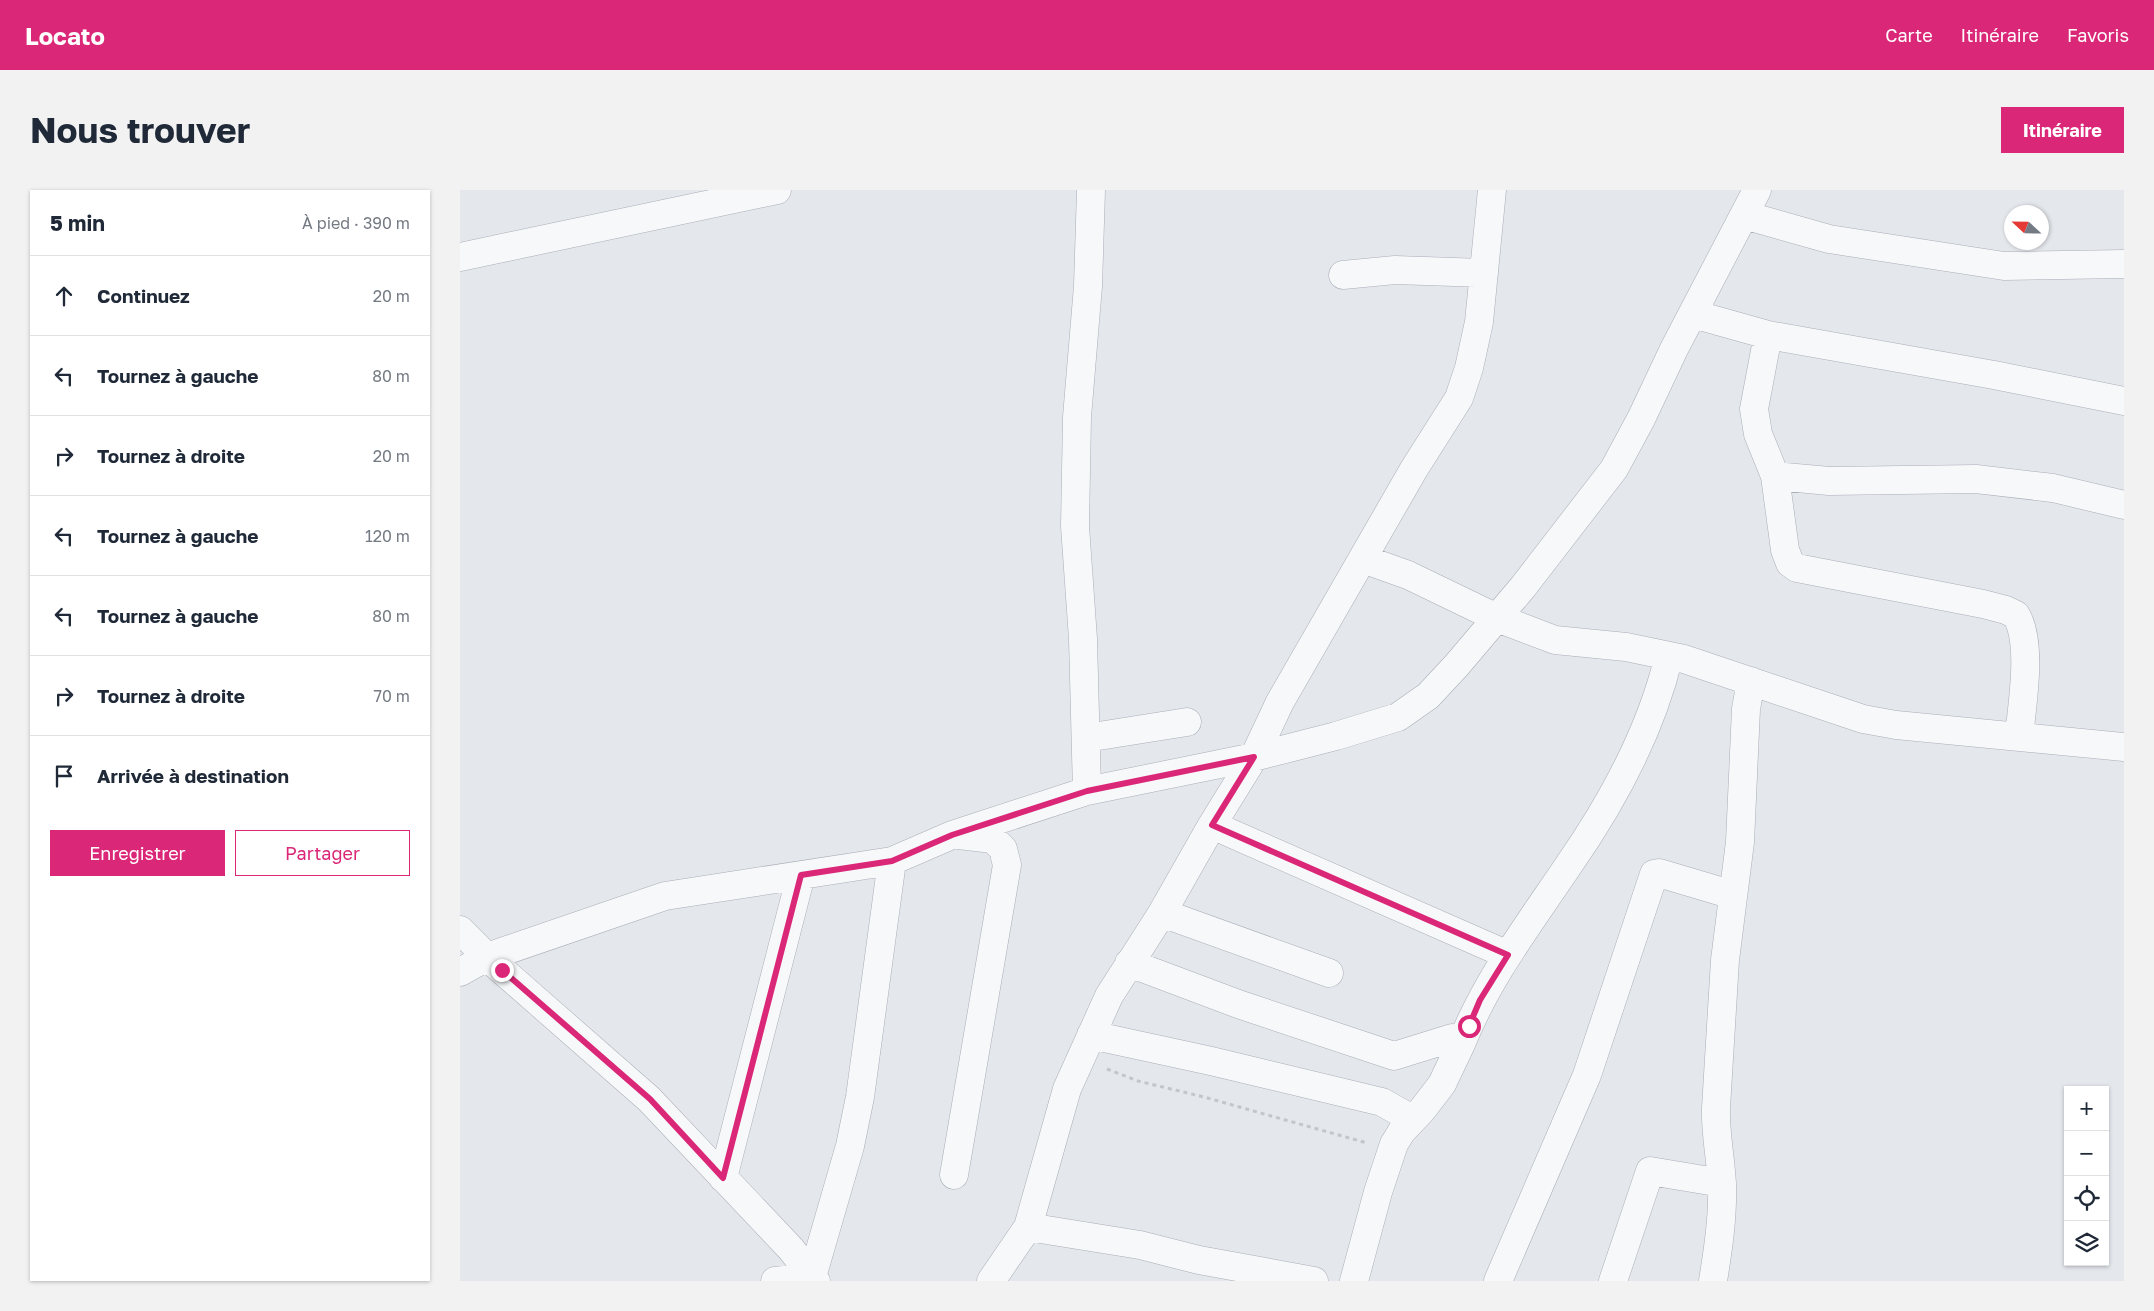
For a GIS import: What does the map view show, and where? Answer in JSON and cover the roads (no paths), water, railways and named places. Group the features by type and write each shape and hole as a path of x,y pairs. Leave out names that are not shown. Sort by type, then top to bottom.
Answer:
{"street":[{"path":"460,257 778,190"},
{"path":"1087,791 1083,639 1075,526 1077,417 1088,286 1091,190"},
{"path":"991,1281 1028,1227 1067,1088 1112,990 1162,913 1212,825 1254,757 1280,702 1414,469 1460,398 1476,342 1492,190"},
{"path":"460,972 487,957 665,896 892,861 952,835 1087,791 1254,757 1336,736 1398,717 1428,696 1497,618 1614,469 1756,190"},
{"path":"1744,214 1829,239 2004,266 2124,264"},
{"path":"1343,275 1395,270 1484,273"},
{"path":"1693,314 1768,335 1994,374 2124,402"},
{"path":"1768,335 1754,408 1758,434 1775,476 1785,550 1792,566 1983,604 2006,610 2016,615 2023,632 2025,676 2019,737"},
{"path":"1775,476 1829,480 1976,479 2053,488 2124,505"},
{"path":"1363,559 1408,575 1497,618 1555,640 1626,647 1669,656 1871,720 1896,725 2124,747"},
{"path":"1354,1281 1378,1192 1398,1136 1442,1084 1480,1000 1524,929 1569,865 1609,800 1650,718 1661,688 1669,656"},
{"path":"1713,1281 1719,1235 1722,1183 1715,1126 1725,960 1740,842 1746,709 1751,681"},
{"path":"1086,738 1187,722"},
{"path":"1212,825 1508,955"},
{"path":"952,835 993,839 1003,850 1007,865 954,1175"},
{"path":"814,1279 850,1146 860,1097 892,861"},
{"path":"1498,1281 1587,1075 1629,955 1654,874 1659,873 1732,895"},
{"path":"723,1178 801,875"},
{"path":"1162,913 1329,973"},
{"path":"460,930 487,957 650,1099 791,1249 814,1279"},
{"path":"1129,963 1241,1004 1388,1054 1399,1055 1452,1038 1461,1044"},
{"path":"1085,1047 1202,1059 1382,1102 1412,1119"},
{"path":"1613,1281 1650,1171 1656,1170 1690,1179 1722,1183"},
{"path":"1028,1227 1140,1244 1199,1260 1314,1281"},
{"path":"775,1281 814,1279"}]}
